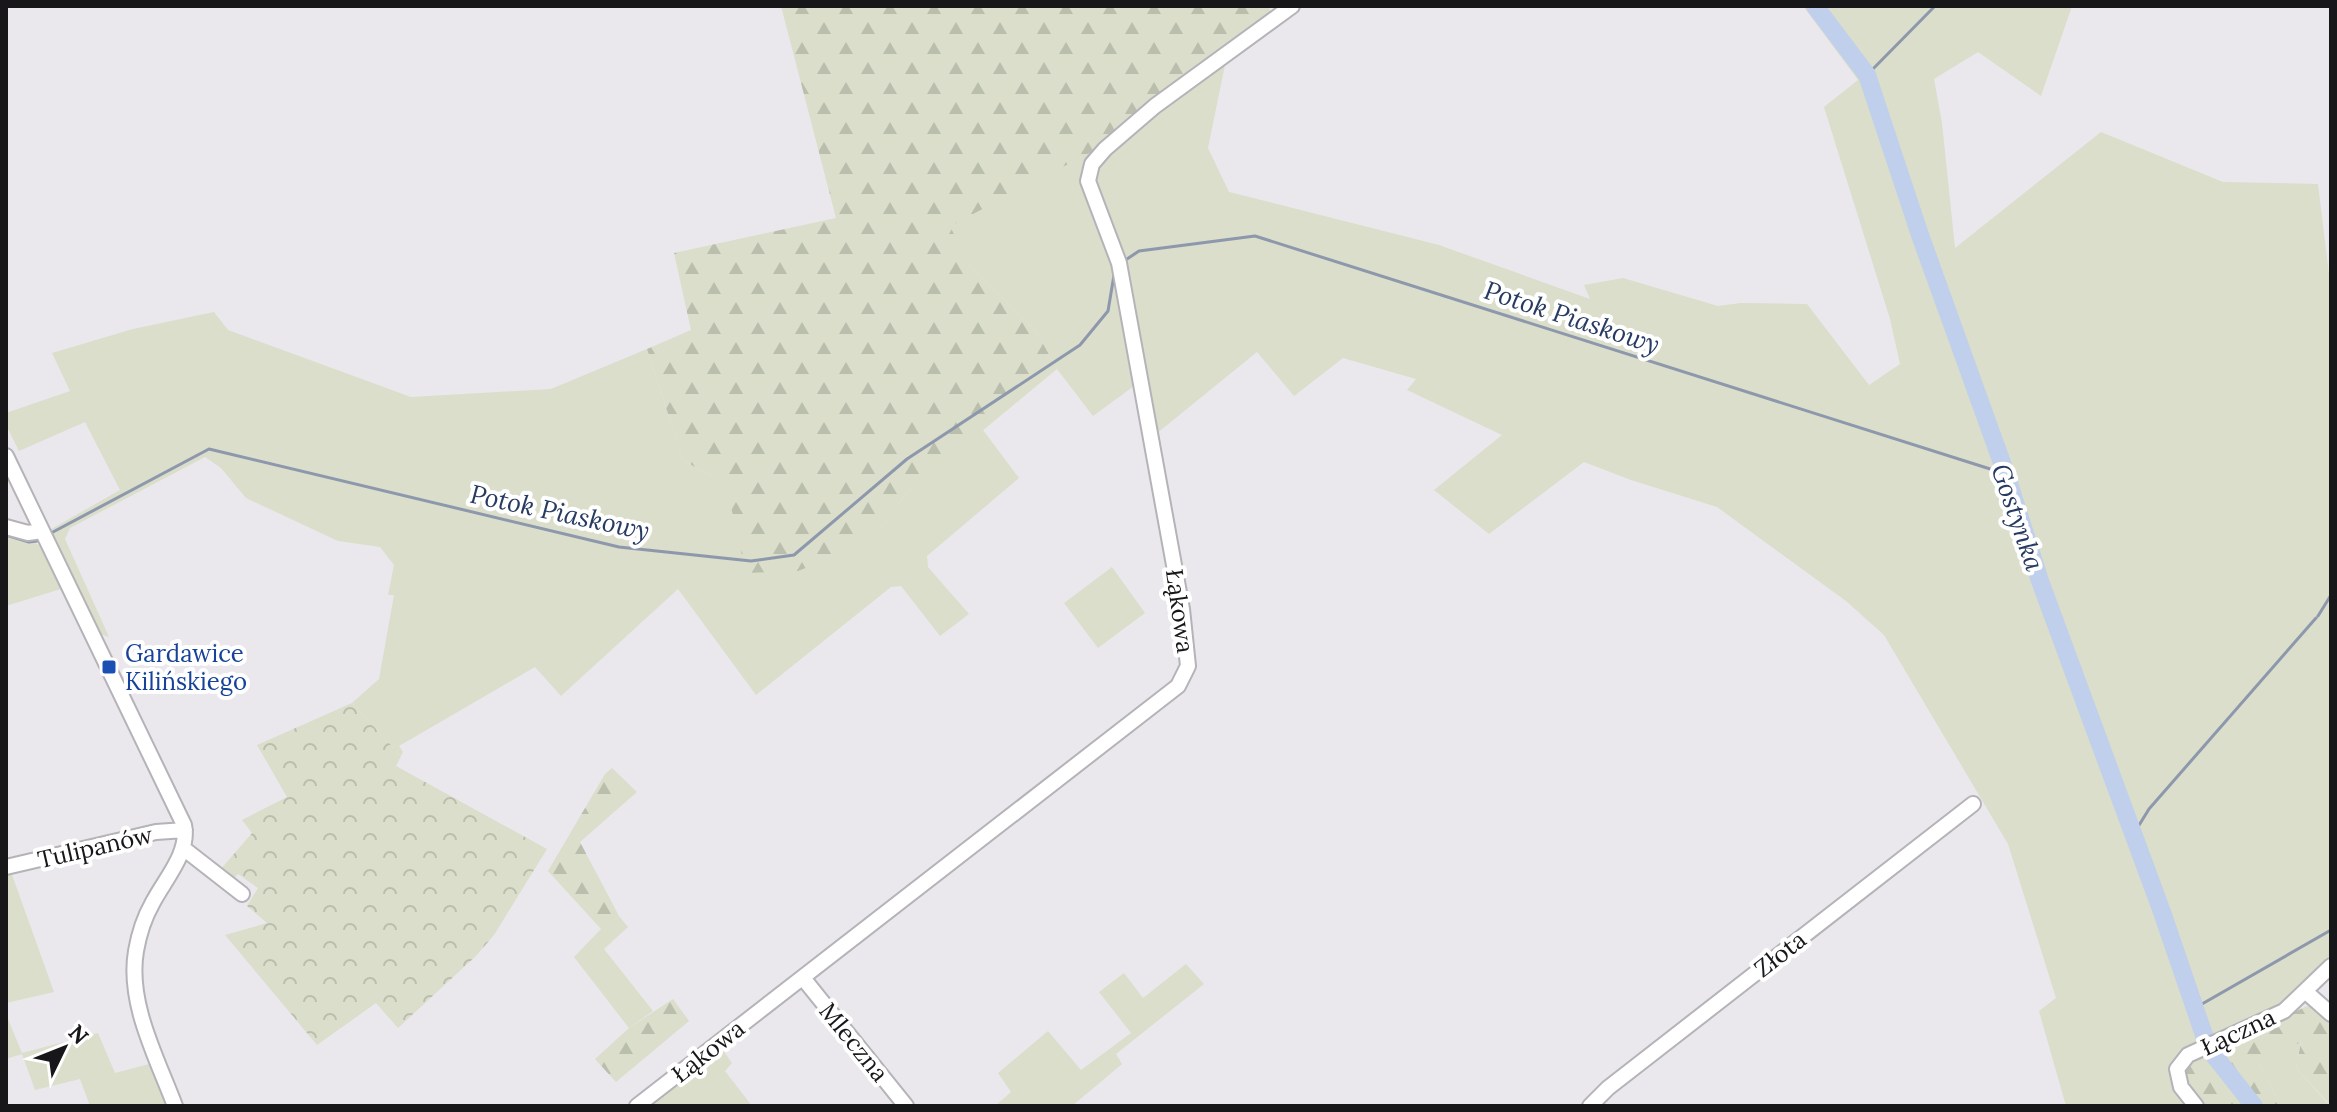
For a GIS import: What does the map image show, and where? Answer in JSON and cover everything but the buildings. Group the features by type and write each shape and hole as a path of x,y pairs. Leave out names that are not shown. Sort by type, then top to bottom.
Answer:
{"street":[{"name":"Łąkowa","path":"637,1106 1178,686 1188,666 1182,609 1119,263 1088,181 1092,164 1105,149 1155,106 1292,6"},
{"path":"6,456 174,799 185,830 183,848 147,914 134,968 141,1013 175,1106"},
{"path":"6,527 28,533 42,531"},
{"name":"Złota","path":"1590,1106 1593,1100 1973,804"},
{"name":"Tulipanów","path":"6,867 156,832 185,830"},
{"path":"183,848 242,894"},
{"name":"Łączna","path":"2196,1106 2181,1087 2177,1069 2182,1061 2188,1055 2284,1011 2331,966"},
{"name":"Mleczna","path":"803,978 906,1106"},
{"path":"2306,992 2331,1014"}],"green space":[{"path":"781,6 1268,6 1274,19 1099,148 950,226 968,263 1036,331 1057,369 904,496 877,533 848,551 798,571 746,573 726,485 683,460 647,349 691,330 674,253 836,218"},
{"path":"1803,6 2072,6 2041,96 1978,52 1934,79 1942,123 1955,248 2101,132 2223,182 2318,184 2331,291 2331,961 2283,1005 2197,1045 2175,1059 2175,1080 2190,1106 2066,1106 2039,1011 2056,998 2008,844 1884,635 1846,601 1717,507 1584,462 1489,534 1434,490 1502,435 1407,390 1416,379 1343,358 1294,396 1257,352 1156,434 1145,378 1093,416 1057,369 1036,331 968,263 949,226 1099,148 1226,60 1208,148 1229,192 1439,245 1590,299 1584,285 1623,278 1718,306 1741,303 1807,304 1869,385 1900,364 1890,319 1824,107 1858,80"},
{"path":"214,312 228,330 411,397 551,389 647,349 683,460 726,485 877,533 904,496 983,430 1019,478 927,556 928,567 969,614 940,636 901,586 891,587 756,695 678,589 561,696 535,667 399,746 403,752 401,756 352,703 379,679 394,595 388,595 394,565 380,547 338,541 246,498 221,468 205,457 70,528 65,539 109,637 100,634 48,531 120,490 85,422 19,451 6,425 6,413 70,391 52,353 133,329"},
{"path":"6,532 39,545 49,557 64,588 6,606"},
{"path":"1112,567 1145,613 1098,648 1064,603"},
{"path":"352,703 401,756 396,766 547,849 494,935 476,956 398,1028 376,1003 317,1045 225,935 267,923 247,906 258,888 238,874 232,880 220,870 252,833 242,820 287,797 257,745"},
{"path":"612,768 637,792 580,842 619,916 601,929 548,871 605,774"},
{"path":"11,872 54,992 6,1003 6,873"},
{"path":"619,916 628,927 604,949 653,1011 629,1028 574,957 601,929"},
{"path":"1186,964 1204,984 1116,1054 1122,1064 1072,1106 995,1106 1011,1092 998,1073 1048,1031 1081,1070 1131,1033 1099,992 1124,973 1143,998"},
{"path":"673,999 689,1021 616,1082 595,1059 629,1028"},
{"path":"2307,1006 2331,1012 2331,1106 2296,1068 2301,1042 2259,1064 2281,1106 2202,1106 2190,1092 2184,1075 2193,1060"},
{"path":"8,1019 22,1053 98,1033 115,1073 153,1063 169,1106 90,1106 80,1079 35,1090 22,1054 6,1059"},
{"path":"2301,1041 2296,1068 2330,1106 2281,1106 2259,1064"},
{"path":"722,1049 732,1063 725,1071 752,1106 645,1106"}],"waterway":[{"name":"Gostynka","path":"1815,6 1867,75 1920,235 2006,474 2040,581 2205,1038"},
{"path":"1867,75 1935,6"},
{"name":"Potok Piaskowy","path":"1124,261 1139,251 1255,236 2006,474"},
{"name":"Potok Piaskowy","path":"53,532 209,449 619,547 751,561 794,555 907,459 1080,345 1108,311 1114,275"},
{"name":"Potok Piaskowy","path":"6,535 29,542 37,541"},
{"path":"2318,616 2331,595"},
{"path":"2133,835 2149,809 2316,618"},
{"path":"2195,1008 2331,930"},
{"name":"Gostynka","path":"2213,1054 2254,1106"}],"place":[{"name":"Gardawice Kilińskiego","path":"109,667"}]}
